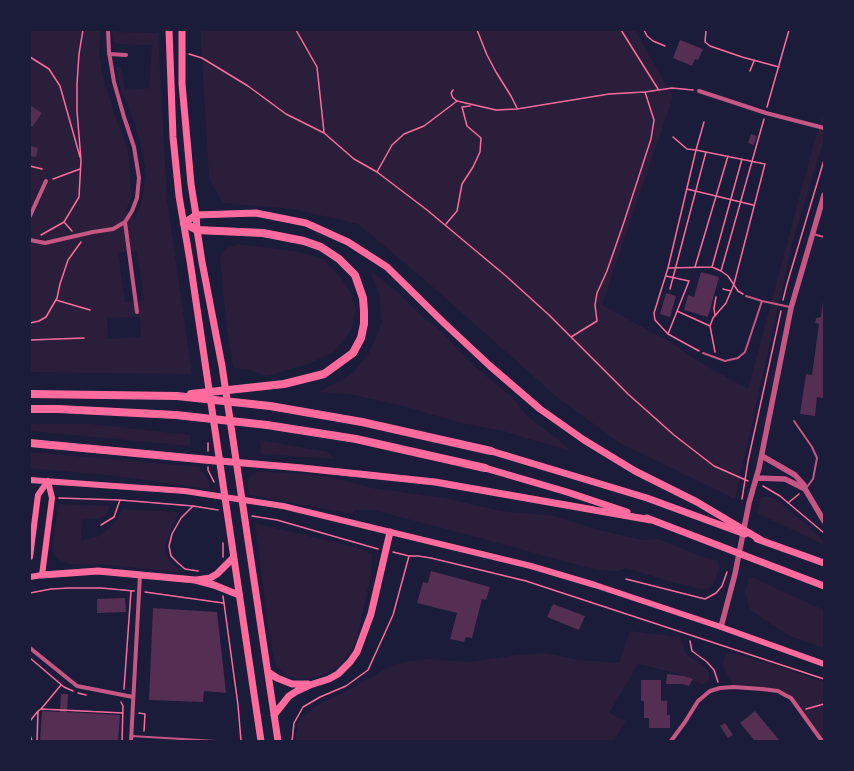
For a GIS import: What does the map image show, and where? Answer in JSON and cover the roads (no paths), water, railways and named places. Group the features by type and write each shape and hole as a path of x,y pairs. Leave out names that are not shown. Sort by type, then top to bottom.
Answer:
{"highway":[{"path":"177,396 284,384 324,374 353,353 361,338 364,324 363,298 354,275 339,259 322,247 304,241 262,233 197,230 184,223"},
{"path":"30,394 177,396 270,406 362,422 491,451"},
{"path":"30,409 176,415 267,425 356,439 485,468"},
{"path":"30,444 220,461"}],"main road":[{"path":"169,30 173,137 179,196 261,741"},
{"path":"182,30 182,84 191,184 197,230 222,366 278,741"},
{"path":"184,223 196,215 256,213 306,223 348,242 387,268 484,361 540,409 584,440 635,471 697,502 761,540"},
{"path":"491,451 647,498 824,563"},
{"path":"220,461 435,482 651,520"},
{"path":"485,468 567,492 651,520 824,586"},
{"path":"30,480 192,492 283,506 531,566 595,585 721,627 824,664"},
{"path":"42,575 52,498 48,481"},
{"path":"30,557 38,495 48,481"},
{"path":"274,714 290,696 297,691 338,674 350,662 357,652 371,614 390,532"},
{"path":"195,580 210,578 221,571 233,558"},
{"path":"30,577 98,571 195,580 223,588 239,595"},
{"path":"268,672 277,678 292,684 310,685"}],"street":[{"path":"30,240 45,243 113,229 125,222 132,211 137,198 139,178 134,147 114,82 108,30"},
{"path":"110,54 126,55"},
{"path":"699,91 766,113 824,128"},
{"path":"30,216 46,181"},
{"path":"721,627 735,574 750,503 762,456 791,308 824,195"},
{"path":"125,222 137,312"},
{"path":"762,456 795,475 804,485 805,490 824,521"},
{"path":"756,478 785,479 805,490"},
{"path":"131,738 140,575"},
{"path":"30,648 77,686 124,694 133,697"},
{"path":"671,741 698,701 710,691 720,688 762,688 778,691 790,698 822,741"}],"lane":[{"path":"812,234 824,237"},
{"path":"746,296 791,308"},
{"path":"703,353 725,361 738,358 745,352 762,301"},
{"path":"794,421 812,446 817,458 813,479 805,490"},
{"path":"131,738 144,737 216,741"}]}
